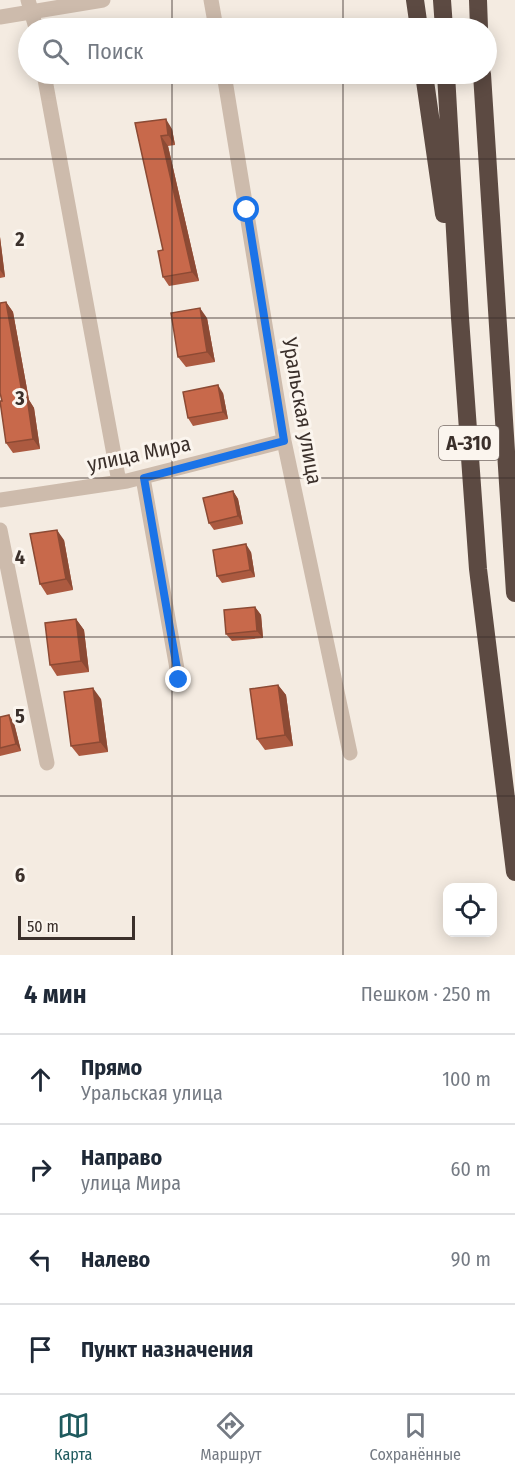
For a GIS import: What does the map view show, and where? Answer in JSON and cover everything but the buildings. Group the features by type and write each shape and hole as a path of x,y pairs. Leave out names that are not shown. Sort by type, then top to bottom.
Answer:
{"highway":[{"path":"415,0 418,18"},
{"path":"442,0 443,18"},
{"path":"478,0 479,18"},
{"path":"425,84 460,318"},
{"name":"А-310","path":"448,84 460,318 478,569 515,872"},
{"name":"А-310","path":"483,84 515,593"}],"street":[{"path":"0,17 30,6 103,0"},
{"path":"211,0 214,18"},
{"path":"46,84 119,482"},
{"name":"Уральская улица","path":"226,84 284,441 350,753"},
{"name":"улица Мира","path":"0,500 144,478 284,441"},
{"path":"144,478 179,680"},
{"path":"0,530 47,762"}],"route":[{"path":"179,680 144,478 284,441 247,210"}]}
